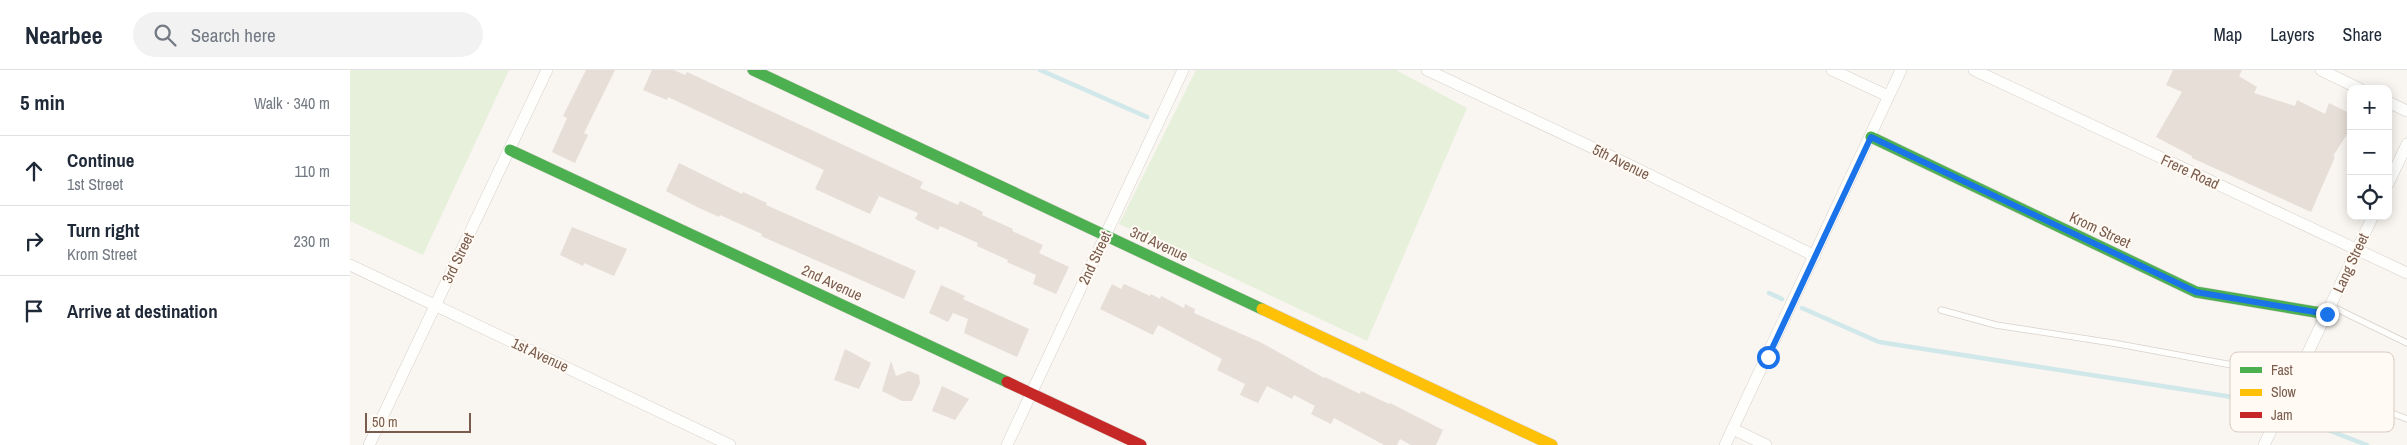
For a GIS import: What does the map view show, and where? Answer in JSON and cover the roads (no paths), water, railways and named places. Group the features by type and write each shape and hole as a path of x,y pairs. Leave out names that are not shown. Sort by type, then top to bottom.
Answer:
{"street":[{"name":"3rd Street","path":"369,445 547,70"},
{"name":"3rd Avenue","path":"752,70 1552,445"},
{"name":"2nd Street","path":"1007,445 1183,70"},
{"name":"5th Avenue","path":"1426,70 1624,162 1815,256"},
{"path":"1832,70 1888,96"},
{"path":"1725,445 1871,137 1900,70"},
{"name":"Frere Road","path":"1974,70 2407,273"},
{"path":"2321,70 2352,85"},
{"path":"2392,104 2407,111"},
{"name":"Krom Street","path":"1871,137 2196,292 2329,310"},
{"path":"2392,176 2407,144"},
{"name":"2nd Avenue","path":"510,150 1141,445"},
{"name":"Lang Street","path":"2309,352 2371,220"},
{"name":"1st Avenue","path":"350,265 730,445"},
{"path":"1733,429 1766,445"},
{"name":"Lang Street","path":"2264,445 2270,432"}],"lane":[{"path":"1941,310 1996,326 2113,343 2230,367"},
{"path":"2329,310 2407,343"},
{"path":"2394,414 2407,419"}],"waterway":[{"path":"1040,70 1147,117"},
{"path":"1769,293 1782,299"},
{"path":"1802,308 1879,342 2230,397"},
{"path":"2333,432 2367,445"}]}
